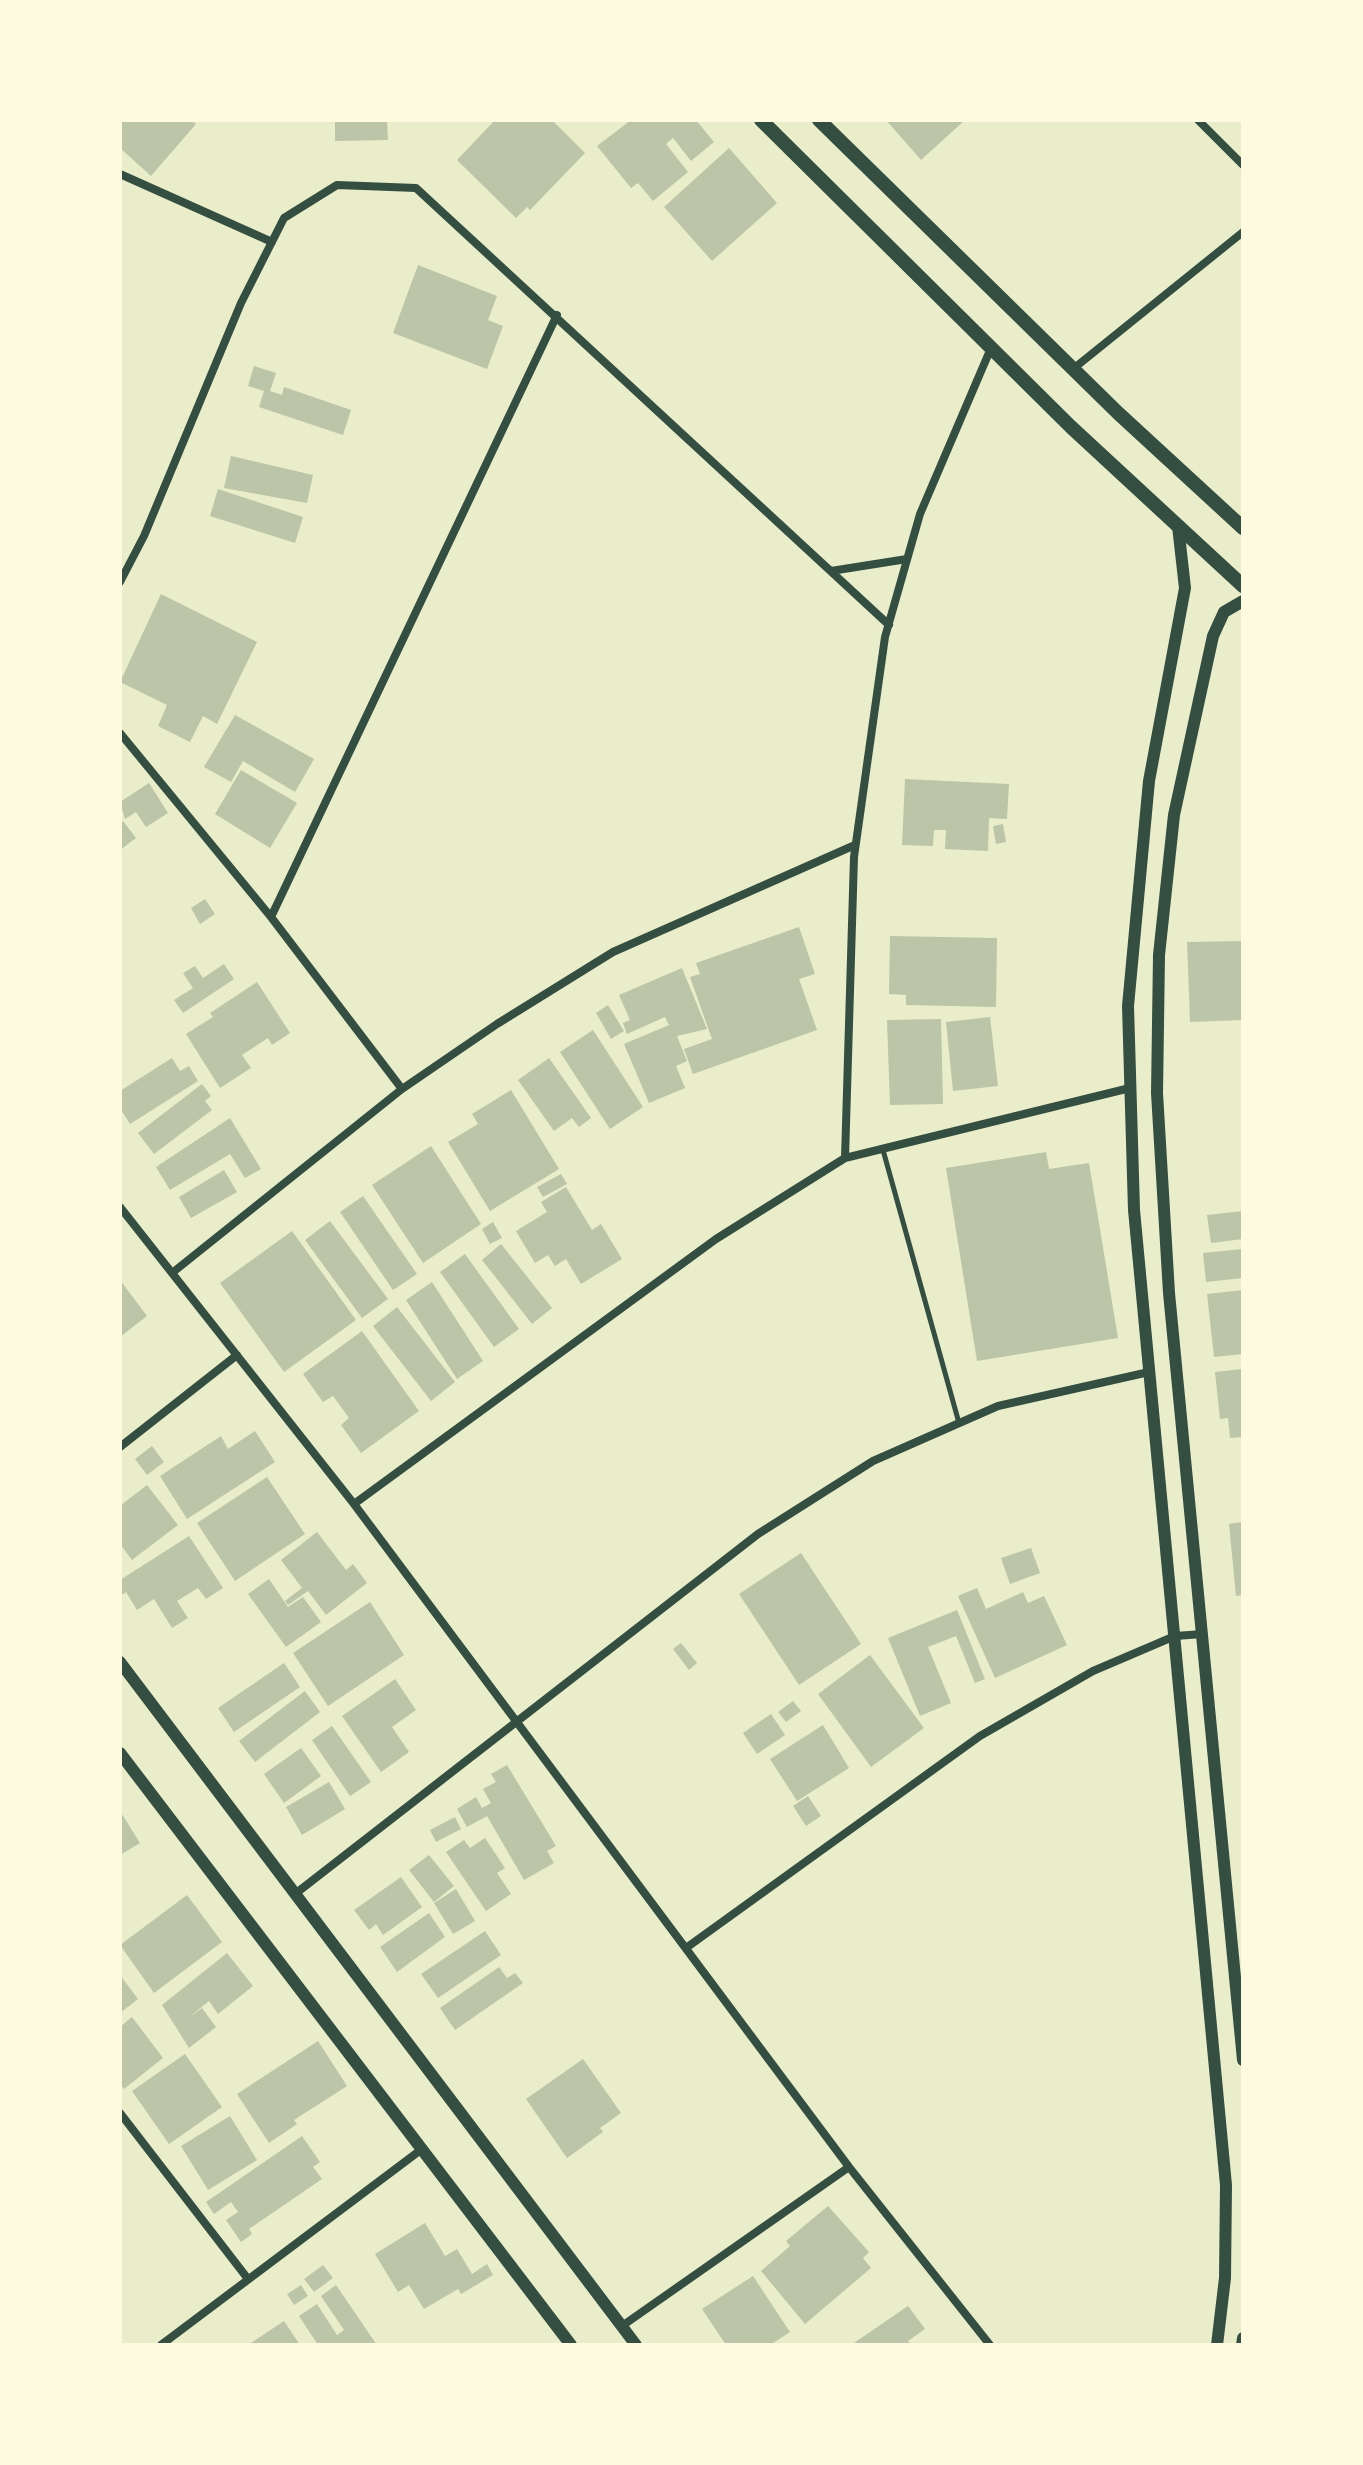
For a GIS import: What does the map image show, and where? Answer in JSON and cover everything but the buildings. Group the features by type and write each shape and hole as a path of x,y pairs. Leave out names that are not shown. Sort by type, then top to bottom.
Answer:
{"main road":[{"path":"761,120 991,348 1243,586"},
{"path":"819,120 1073,369 1243,528"}],"street":[{"path":"1198,120 1243,165"},
{"path":"120,174 272,242"},
{"path":"120,582 144,536 241,303 284,218 337,185 416,188 557,315 889,625"},
{"path":"1073,369 1243,232"},
{"path":"271,917 557,315"},
{"path":"845,1158 855,845 889,625 920,514 991,348"},
{"path":"1178,526 1185,588 1149,781 1128,1006 1134,1210 1226,2185 1225,2278 1217,2345"},
{"path":"831,571 907,559"},
{"path":"1243,601 1224,612 1213,636 1174,815 1159,955 1157,1093 1169,1293 1243,2060"},
{"path":"120,733 271,917 402,1089"},
{"path":"172,1273 402,1089 497,1024 613,952 855,845"},
{"path":"354,1504 716,1239 845,1158 1130,1088"},
{"path":"120,1207 354,1504 849,2167 990,2345"},
{"path":"120,1447 237,1355"},
{"path":"295,1894 758,1534 873,1461 998,1406 1149,1372"},
{"path":"686,1948 980,1736 1093,1671 1175,1636 1203,1634"},
{"path":"120,1662 636,2345"},
{"path":"120,1753 567,2343"},
{"path":"120,2113 248,2279"},
{"path":"161,2345 422,2149"},
{"path":"622,2326 849,2167"},
{"path":"1242,2345 1243,2338"}],"lane":[{"path":"883,1149 959,1423"}]}
